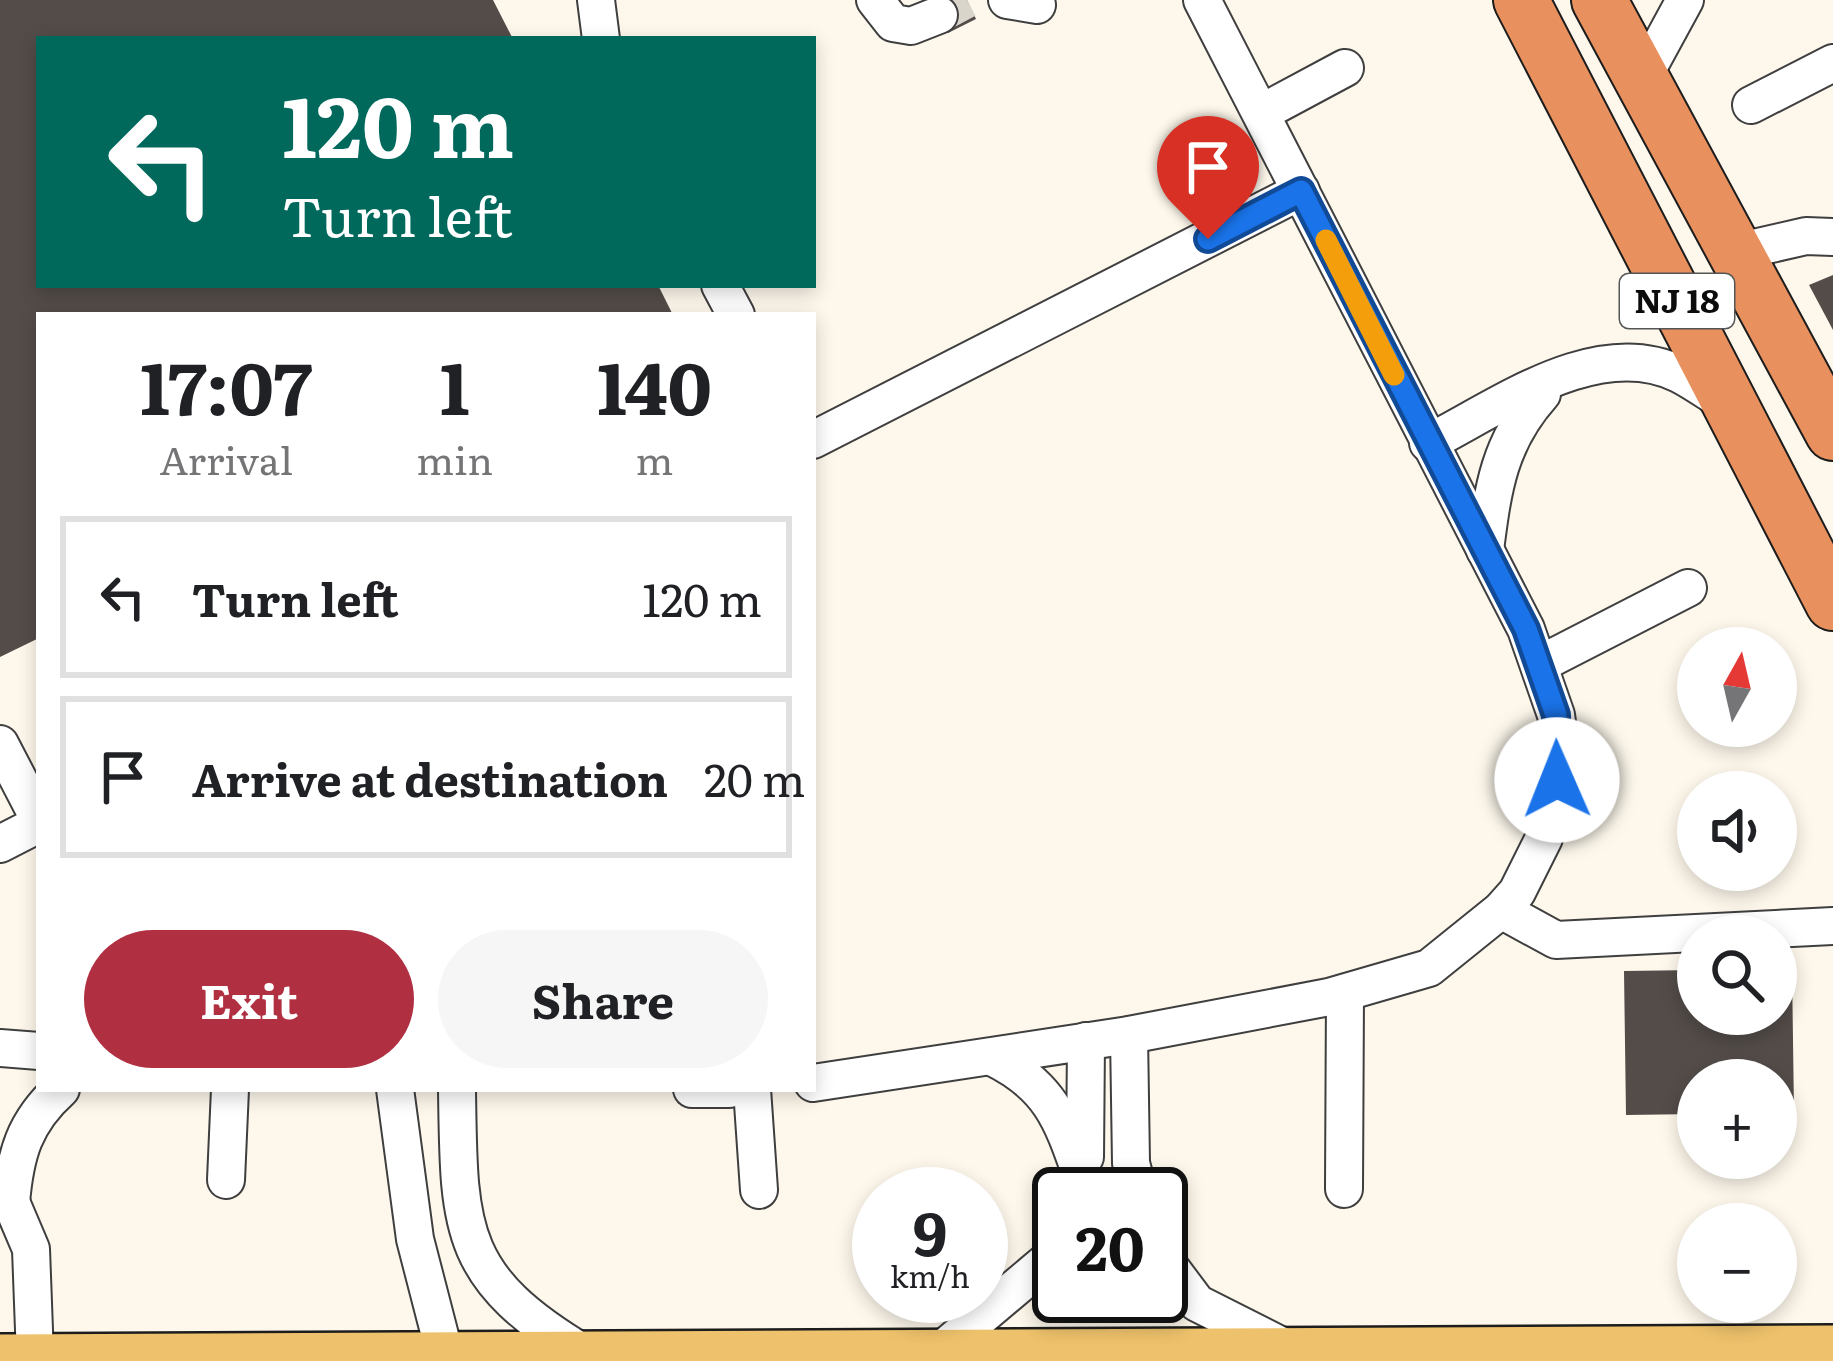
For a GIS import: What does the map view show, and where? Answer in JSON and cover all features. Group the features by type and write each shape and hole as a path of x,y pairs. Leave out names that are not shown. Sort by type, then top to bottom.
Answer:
{"highway":[{"name":"NJ 18","path":"1521,0 1833,603"},
{"name":"NJ 18","path":"1598,0 1833,433"}],"main road":[{"path":"18,1357 938,1352 1106,1356 1292,1351 1582,1355 1833,1348"}],"lane":[{"path":"596,0 601,36"},
{"path":"875,0 893,23 911,26 939,14"},
{"path":"816,1083 1129,1035 1345,993 1429,968 1517,892 1544,838 1561,751 1540,664 1202,0"},
{"path":"1642,79 1684,0"},
{"path":"1750,105 1833,63"},
{"path":"1261,113 1345,68"},
{"path":"816,438 1301,191"},
{"path":"1736,252 1807,236 1833,237"},
{"path":"1428,443 1575,369 1637,362 1677,372 1731,406"},
{"path":"1485,550 1494,487 1514,425 1555,380"},
{"path":"1540,664 1688,588"},
{"path":"0,744 36,815"},
{"path":"0,844 36,823"},
{"path":"1501,910 1556,940 1833,926"},
{"path":"1344,1190 1345,993"},
{"path":"1129,1035 1132,1167"},
{"path":"1084,1167 1085,1041"},
{"path":"0,1048 36,1051"},
{"path":"992,1057 1029,1075 1061,1118 1077,1167"},
{"path":"18,1357 31,1249 5,1190 36,1112 58,1092"},
{"path":"226,1180 230,1092"},
{"path":"395,1092 415,1239 446,1355"},
{"path":"457,1092 459,1207 482,1267 536,1324 585,1354"},
{"path":"752,1092 759,1190"},
{"path":"938,1352 1032,1274"},
{"path":"1188,1291 1197,1303 1292,1351"}],"building":[{"path":"0,0 493,0 511,36 36,36 36,288 660,288 672,312 36,312 36,639 0,657"},
{"path":"932,0 967,0 976,19 948,33"},
{"path":"1833,275 1833,330 1809,285"},
{"path":"1677,970 1677,1035 1793,1035 1793,1059 1677,1059 1677,1114 1626,1115 1624,971"}],"tunnel":[{"path":"939,15 967,0"}],"slow traffic":[{"path":"1326,240 1394,375"}],"route":[{"path":"1208,239 1301,191 1526,629 1556,715 1561,751 1557,780"}]}
